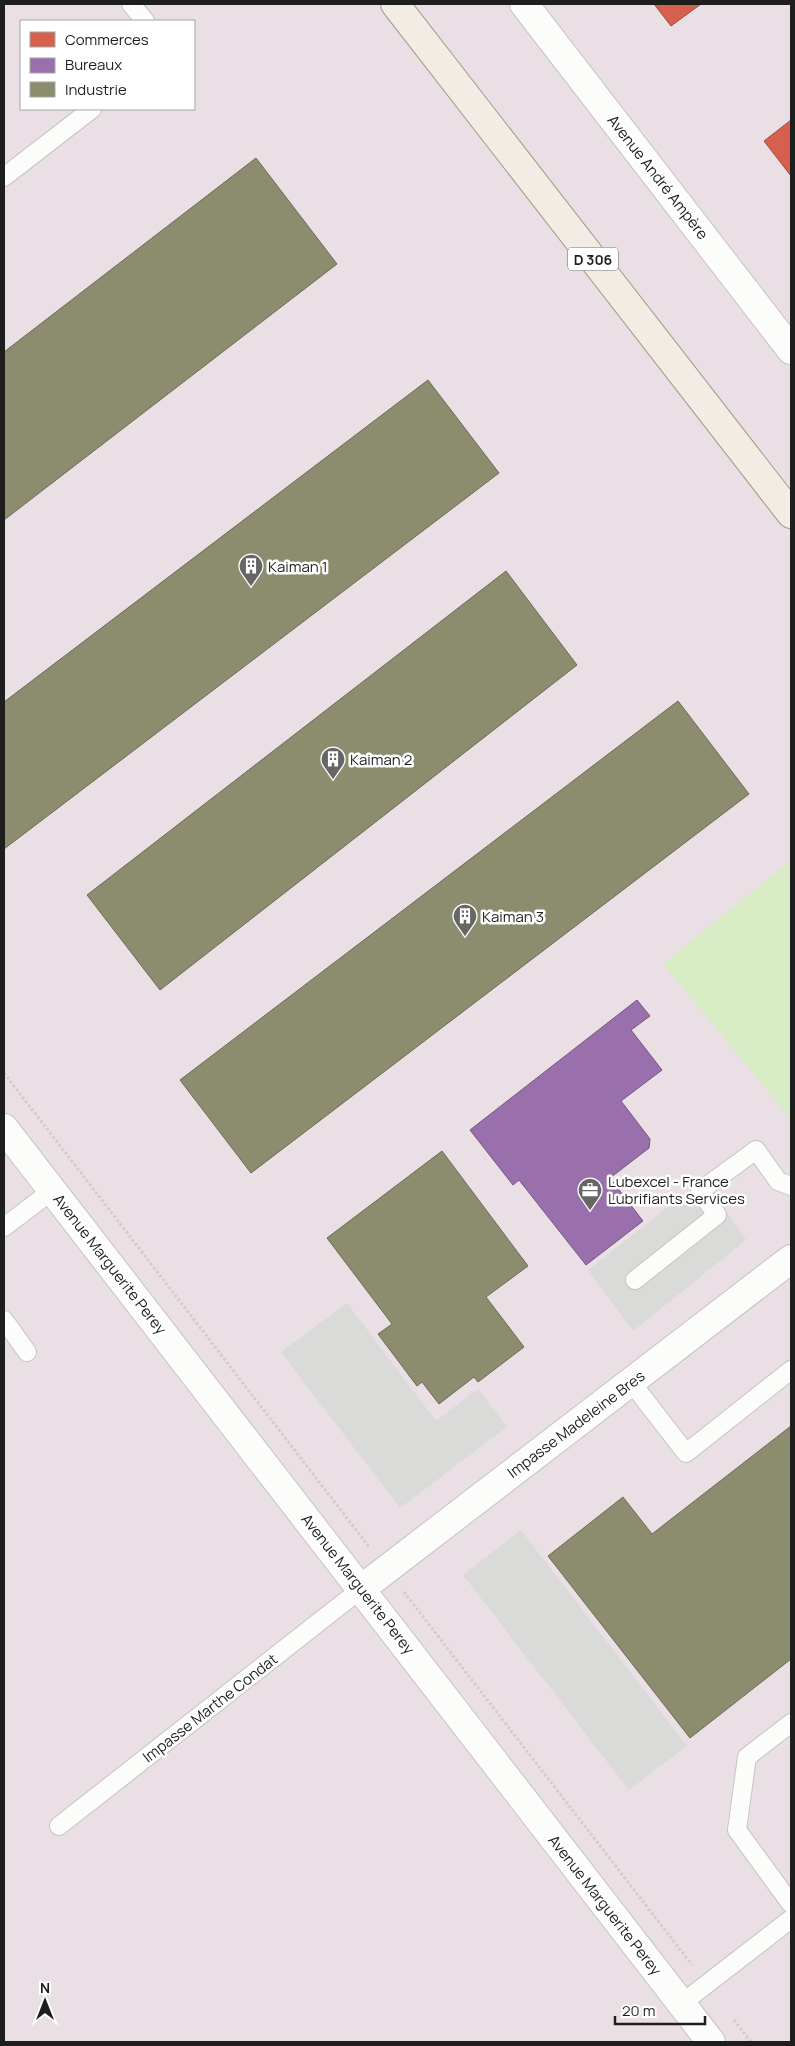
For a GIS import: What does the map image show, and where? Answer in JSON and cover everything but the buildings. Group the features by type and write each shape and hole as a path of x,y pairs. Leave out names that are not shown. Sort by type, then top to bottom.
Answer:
{"main road":[{"name":"D 306","path":"395,4 791,514"}],"street":[{"name":"Avenue André Ampère","path":"524,4 791,350"},
{"name":"Avenue Marguerite Perey","path":"4,1128 711,2042"},
{"name":"Impasse Madeleine Bres","path":"361,1589 791,1259"}],"lane":[{"path":"131,4 144,20"},
{"path":"4,177 91,110"},
{"path":"635,1280 717,1215 700,1191 756,1150 778,1181 791,1186"},
{"path":"4,1227 53,1190"},
{"path":"4,1320 27,1352"},
{"path":"631,1382 686,1453 791,1370"},
{"name":"Impasse Marthe Condat","path":"59,1826 361,1589"},
{"path":"791,1723 747,1757 738,1830 791,1904"},
{"path":"681,2004 791,1919"}],"shaded area":[{"path":"4,4 791,4 791,2042 4,2042"},
{"path":"678,1199 719,1201 746,1240 633,1331 588,1270"},
{"path":"347,1303 436,1421 478,1389 507,1427 400,1508 281,1352"},
{"path":"521,1530 687,1746 629,1790 463,1575"}],"green space":[{"path":"791,860 791,1119 663,964"}],"place":[{"name":"Kaiman 1","path":"251,587"},
{"name":"Kaiman 2","path":"333,780"},
{"name":"Kaiman 3","path":"465,937"},
{"name":"Lubexcel - France Lubrifiants Services","path":"590,1211"}]}
